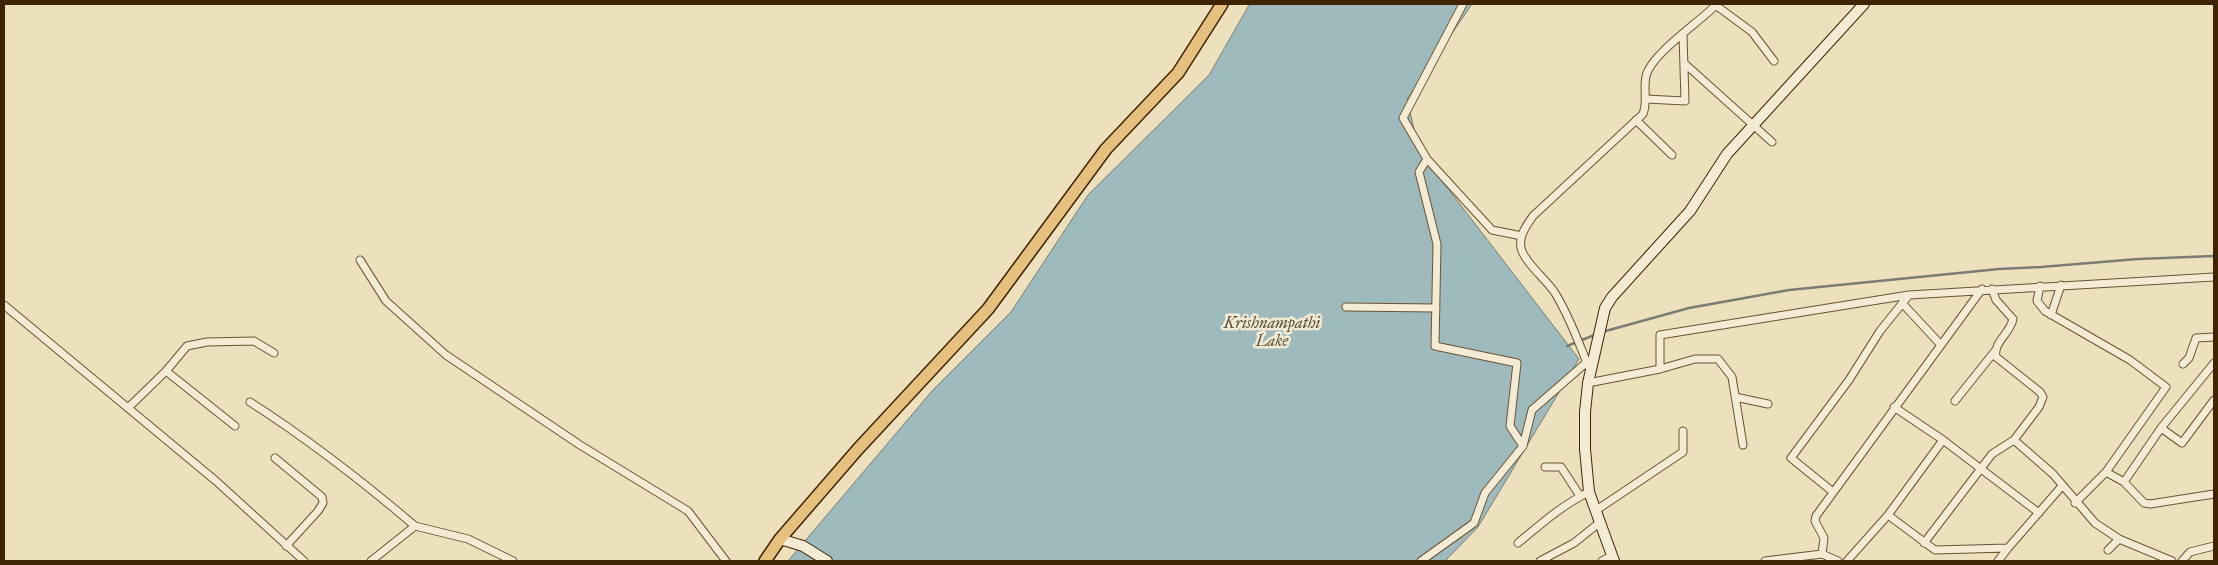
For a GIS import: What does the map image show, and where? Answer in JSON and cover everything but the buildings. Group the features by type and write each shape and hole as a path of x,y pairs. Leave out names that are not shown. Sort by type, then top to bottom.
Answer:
{"main road":[{"path":"765,561 780,539 858,449 988,309 1106,148 1178,73 1222,4"}],"street":[{"path":"1463,4 1403,118 1427,159 1492,230 1522,236"},
{"path":"1584,494 1587,362 1569,317 1554,291 1522,252 1522,232 1533,216 1643,114 1647,104 1646,74 1659,55 1716,4 1752,32 1774,61"},
{"path":"1421,561 1474,523 1485,493 1522,446 1532,410 1587,362 1595,349 1605,308 1612,297 1690,211 1727,154 1864,4"},
{"path":"1646,99 1685,101 1683,35"},
{"path":"1684,63 1772,142"},
{"path":"1636,120 1672,155"},
{"path":"1427,159 1419,172 1437,244 1435,346 1517,363 1510,426 1522,446"},
{"path":"360,260 386,300 446,355 580,445 688,511 726,561"},
{"path":"1660,369 1660,334 1908,295 2214,277"},
{"path":"2051,315 2061,285"},
{"path":"2040,286 2037,301 2045,311 2130,360 2166,387 2106,472 2075,503"},
{"path":"1955,401 2012,325 2013,320 1996,300 1992,289"},
{"path":"1822,554 1824,538 1814,521 1816,516 1894,407 1982,290"},
{"path":"1833,492 1791,458 1849,380 1880,331 1908,295"},
{"path":"1902,303 1941,345"},
{"path":"4,305 216,481 304,561"},
{"path":"1346,307 1436,308"},
{"path":"2183,364 2189,358 2196,338 2214,337"},
{"path":"128,408 166,371 187,346 208,342 254,341 274,353"},
{"path":"1924,543 1992,454 2014,440 2040,407 2043,398 2040,392 2002,363 1996,357 1994,351"},
{"path":"1588,383 1660,369 1695,359 1718,359 1732,377 1743,445"},
{"path":"2124,482 2161,428 2214,363"},
{"path":"166,371 235,426"},
{"path":"1735,397 1768,404"},
{"path":"2161,428 2182,443 2214,400"},
{"path":"250,402 293,429 377,494 414,526 468,539 514,561"},
{"path":"1894,407 1943,440 2038,513"},
{"path":"1595,511 1683,452 1683,431"},
{"path":"1847,561 1888,515 1943,440"},
{"path":"2014,440 2053,474 2075,503 2095,523 2119,539 2169,560"},
{"path":"275,458 322,498 323,503 286,546"},
{"path":"1544,468 1561,467 1584,494 1595,511 1613,559 1602,561"},
{"path":"2106,472 2124,482 2144,503 2150,504 2214,494"},
{"path":"1998,561 2062,486"},
{"path":"1518,543 1553,513 1584,494"},
{"path":"1888,515 1935,550 2008,548"},
{"path":"1540,561 1574,543 1599,523"},
{"path":"371,561 414,526"},
{"path":"780,539 803,546 827,561"},
{"path":"2108,550 2119,539"},
{"path":"2182,561 2190,552 2214,546"},
{"path":"1765,561 1822,554 1838,561"}],"water":[{"name":"Krishnampathi Lake","path":"1250,4 1472,4 1407,99 1419,151 1579,359 1478,527 1445,561 788,561 932,391 1011,312 1088,195 1209,75"}],"waterway":[{"path":"1602,332 1689,308 1789,290 1999,269 2138,259 2214,256"},
{"path":"1567,346 1597,334"}]}
